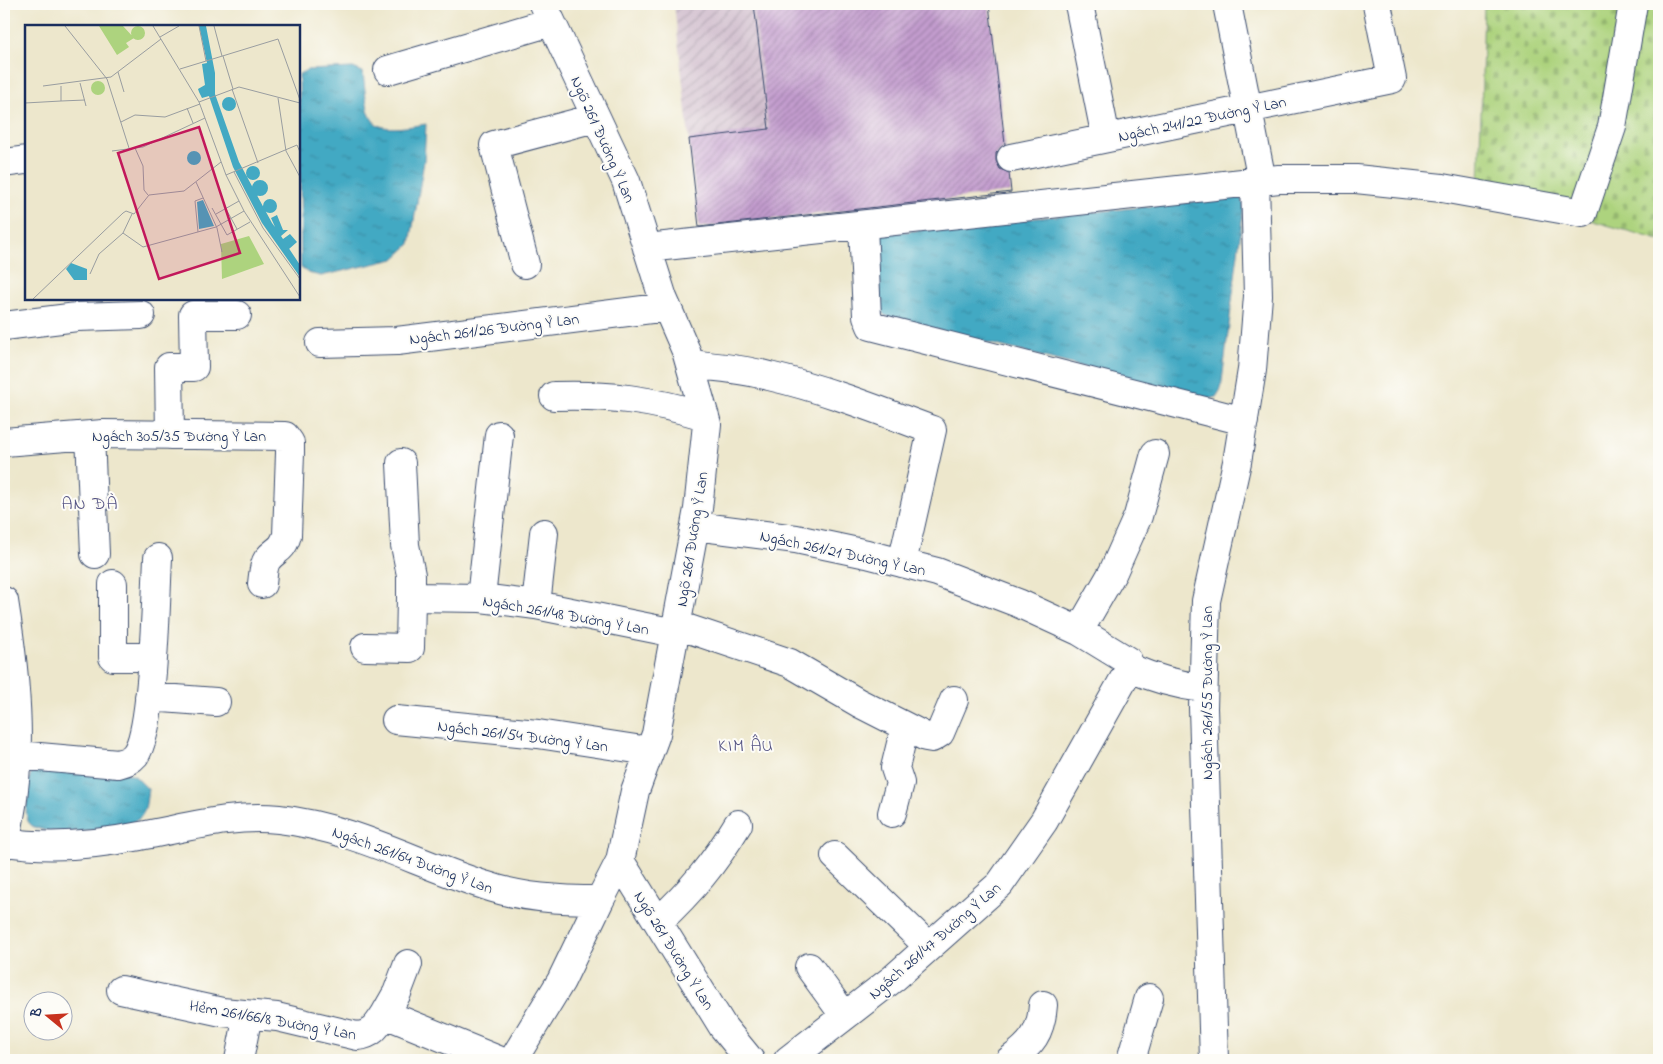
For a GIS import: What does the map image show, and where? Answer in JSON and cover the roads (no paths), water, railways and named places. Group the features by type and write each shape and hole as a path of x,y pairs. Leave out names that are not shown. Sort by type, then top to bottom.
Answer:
{"street":[{"path":"1079,4 1106,138"},
{"name":"Ngách 261/55 Đường Ỷ Lan","path":"1214,1060 1203,688 1206,601 1244,421 1252,370 1258,296 1259,181 1248,109 1227,4"},
{"name":"Ngách 241/22 Đường Ỷ Lan","path":"1011,158 1392,80 1377,4"},
{"path":"647,248 1259,181 1356,179 1442,188 1583,213 1612,127 1632,4"},
{"path":"388,70 547,13"},
{"name":"Ngõ 261 Đường Ỷ Lan","path":"547,13 626,181 667,307 690,364 707,424 695,526 656,734 635,791 620,861 723,1027 750,1060"},
{"path":"525,264 494,145 596,118"},
{"path":"4,163 25,160"},
{"path":"863,225 866,316 871,326 1244,421"},
{"name":"Ngách 261/26 Đường Ỷ Lan","path":"320,342 398,340 667,307"},
{"path":"4,326 77,316 141,315"},
{"path":"170,435 169,367 194,367 193,315 237,315"},
{"path":"690,364 767,375 801,384 932,430 902,563"},
{"path":"554,396 629,397 668,405 705,416"},
{"path":"90,435 95,554"},
{"name":"Ngách 305/35 Đường Ỷ Lan","path":"4,442 90,435 285,436 290,443 287,536 283,547 268,558 265,563 262,584"},
{"path":"481,598 500,435"},
{"path":"1079,631 1113,572 1138,516 1155,454"},
{"path":"366,646 410,648 411,575 404,545 401,463"},
{"name":"Ngách 261/21 Đường Ỷ Lan","path":"695,526 796,539 937,572 1018,603 1079,631 1128,661 1130,668 1154,679 1177,686 1203,688"},
{"path":"536,605 544,533"},
{"path":"12,751 118,764 127,762 135,756 140,746 149,697 158,558"},
{"path":"113,584 113,657 153,656"},
{"name":"Ngách 261/48 Đường Ỷ Lan","path":"411,597 481,598 536,605 676,629 790,663 926,737 936,736 940,733 954,700"},
{"path":"4,601 15,693 12,751 13,802 4,844"},
{"name":"Ngách 261/47 Đường Ỷ Lan","path":"788,1060 894,978 1000,884 1044,821 1130,668"},
{"path":"149,697 216,702"},
{"name":"Ngách 261/54 Đường Ỷ Lan","path":"396,720 518,732 649,751"},
{"path":"892,813 900,783 895,768 905,727"},
{"name":"Ngách 261/64 Đường Ỷ Lan","path":"4,844 47,847 70,846 235,819 278,819 346,833 439,869 504,891 543,898 600,900"},
{"path":"658,922 686,896 715,862 738,824"},
{"path":"835,856 929,947"},
{"path":"513,1060 561,981 620,861"},
{"name":"Hẻm 261/66/8 Đường Ỷ Lan","path":"121,990 222,1012 277,1017 357,1036 366,1035 374,1030 397,993 408,964"},
{"path":"809,967 844,1015"},
{"path":"1131,1060 1150,998"},
{"path":"1010,1060 1035,1038 1042,1023 1044,1005"},
{"path":"385,1014 498,1060"},
{"path":"239,1060 248,1015"}],"water":[{"path":"353,68 363,72 367,105 370,115 375,122 392,128 426,124 424,161 410,244 394,259 321,276 308,273 301,268 300,74 307,70"},
{"path":"1240,197 1244,205 1221,389 1216,397 1208,399 891,318 884,315 881,309 878,240 882,234"},
{"path":"36,769 127,773 135,776 148,789 143,814 137,820 128,824 99,830 65,832 37,828 29,823 26,812 29,780 31,774"}],"district":[{"name":"AN ĐÀ","path":"90,503"},
{"name":"KIM ÂU","path":"746,745"}]}
